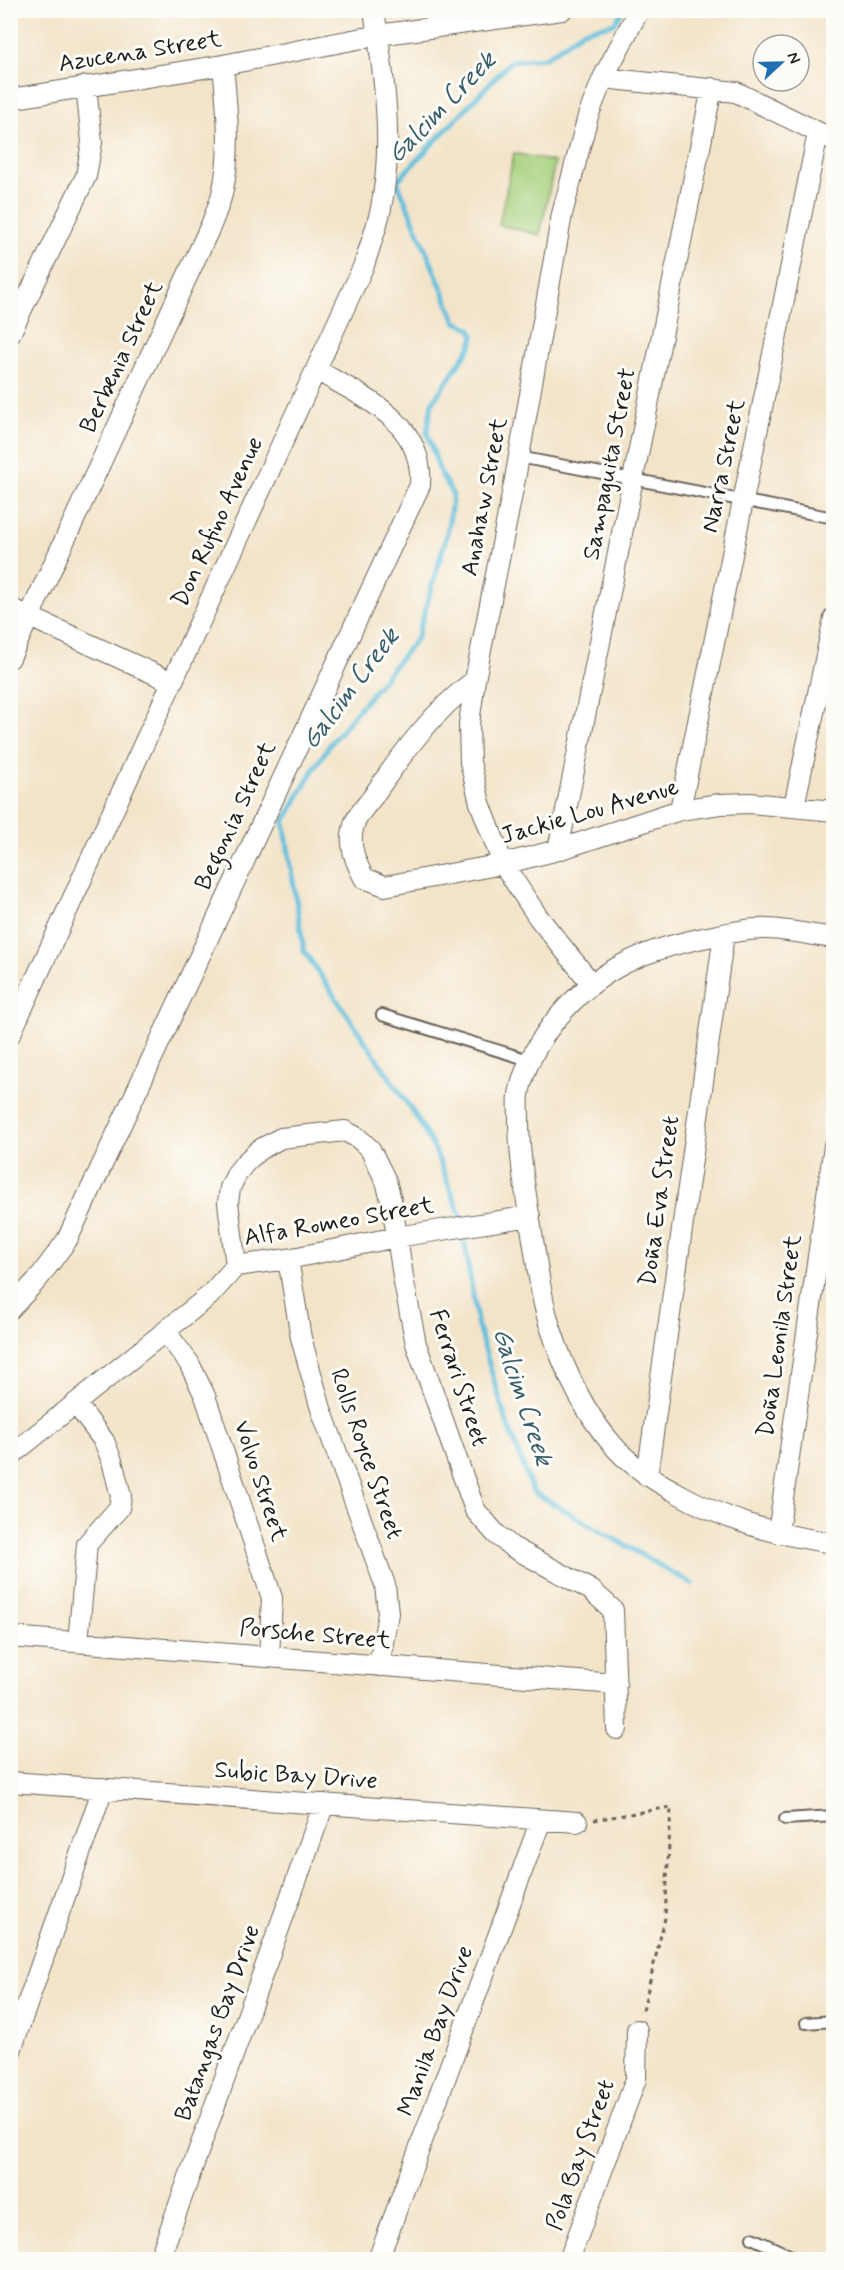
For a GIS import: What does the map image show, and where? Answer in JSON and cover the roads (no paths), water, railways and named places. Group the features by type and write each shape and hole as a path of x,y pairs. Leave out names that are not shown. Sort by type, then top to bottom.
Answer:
{"street":[{"name":"Don Rufino Avenue","path":"10,1035 364,265 381,208 386,167 387,112 374,10"},
{"name":"Azucena Street","path":"10,99 223,65 378,35 562,10"},
{"path":"639,10 603,78 736,92 826,136"},
{"name":"Berbenia Street","path":"10,658 212,225 222,194 227,159 228,114 223,65"},
{"name":"Anahaw Street","path":"591,983 538,917 503,864 480,804 470,762 469,724 475,680 519,457 562,214 588,116 603,78"},
{"path":"10,334 15,312 86,176 92,142 86,86"},
{"name":"Sampaguita Street","path":"558,850 712,88"},
{"name":"Narra Street","path":"680,810 743,500 826,136"},
{"name":"Begonia Street","path":"10,1309 38,1279 67,1240 420,485 422,469 416,451 400,425 374,403 316,370"},
{"path":"10,608 172,682"},
{"path":"794,806 834,618"},
{"name":"Jackie Lou Avenue","path":"475,680 457,693 435,716 390,771 354,824 351,850 364,878 385,886 503,864 558,850 680,810 720,804 750,803 834,811"},
{"path":"834,938 767,929 724,934 665,947 613,969 591,983 568,1005 544,1035 529,1060 519,1096 519,1143 541,1288 550,1328 567,1371 588,1410 612,1445 647,1476 703,1508 746,1525 794,1538 834,1543"},
{"name":"Doña Eva Street","path":"647,1476 724,934"},
{"name":"Ferrari Street","path":"236,1266 228,1203 230,1188 237,1173 259,1150 281,1138 345,1131 358,1138 370,1149 386,1181 393,1204 416,1344 475,1510 512,1548 591,1590 613,1610 617,1729"},
{"name":"Doña Leonila Street","path":"778,1533 834,1146"},
{"name":"Alfa Romeo Street","path":"10,1456 166,1332 216,1289 236,1266 288,1259 397,1237 530,1216"},
{"name":"Rolls Royce Street","path":"288,1259 301,1338 321,1409 385,1585 388,1613 379,1666"},
{"name":"Volvo Street","path":"166,1332 193,1370 205,1396 272,1599 269,1657"},
{"path":"76,1404 104,1441 121,1496 119,1508 87,1544 78,1642"},
{"name":"Porsche Street","path":"10,1637 616,1684"},
{"name":"Subic Bay Drive","path":"10,1782 577,1822"},
{"path":"10,2053 103,1788"},
{"name":"Batangas Bay Drive","path":"159,2259 324,1804"},
{"name":"Manila Bay Drive","path":"378,2259 542,1820"},
{"name":"Pola Bay Street","path":"569,2259 636,2079 638,2030"}],"lane":[{"path":"519,457 834,518"},
{"path":"382,1016 529,1060"},
{"path":"784,1819 834,1816"},
{"path":"806,2022 834,2021"},
{"path":"752,2238 800,2259"}],"waterway":[{"name":"Galcim Creek","path":"461,1217 435,1150 415,1115 304,951 284,822 331,743 417,638 447,534 453,495 440,472 427,432 432,403 471,346 474,336 470,328 456,322 397,181 511,61 545,58 583,31 615,23 623,10"},
{"name":"Galcim Creek","path":"464,1239 478,1327 505,1417 533,1492 692,1584"}]}
